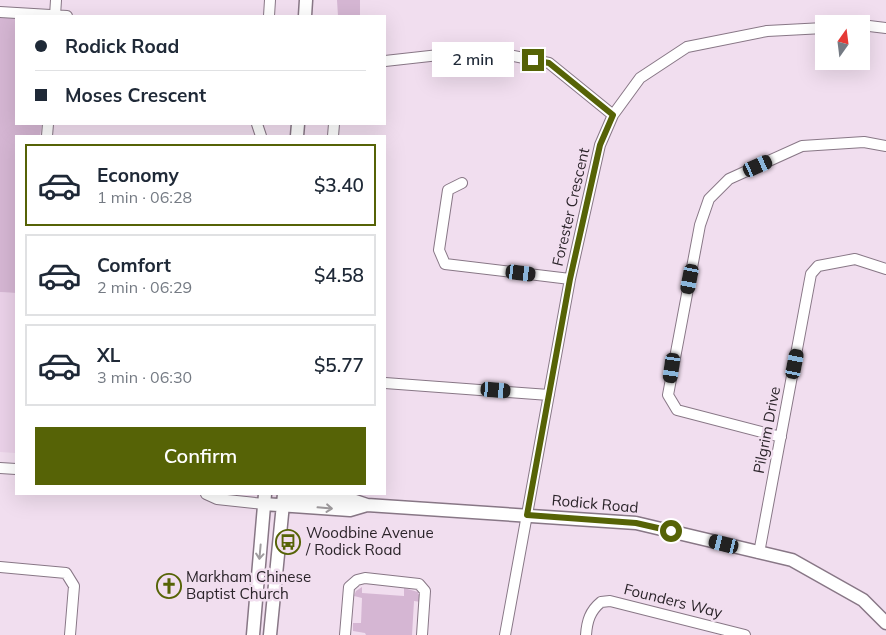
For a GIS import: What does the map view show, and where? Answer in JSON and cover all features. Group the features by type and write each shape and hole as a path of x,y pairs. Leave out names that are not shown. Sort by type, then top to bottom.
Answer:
{"main road":[{"path":"304,15 306,0"},
{"path":"270,635 284,497"},
{"name":"Rodick Road","path":"265,499 284,497 350,510 367,505 636,523 792,560 863,600 886,623"},
{"path":"253,635 265,499"}],"street":[{"path":"55,15 56,0"},
{"path":"269,15 270,0"},
{"path":"0,12 41,15"},
{"path":"870,27 886,28"},
{"name":"Forester Crescent","path":"505,635 570,279 600,145 613,115 640,78 687,47 767,31 815,28"},
{"path":"386,61 484,50 549,63 613,115"},
{"path":"781,437 677,410 668,395 700,225 709,199 729,179 802,146 864,142 886,146"},
{"path":"462,183 448,190 439,250 446,264 570,279"},
{"name":"Pilgrim Drive","path":"759,553 811,274 818,266 855,259 886,269"},
{"path":"386,383 549,395"},
{"path":"0,468 15,469"},
{"path":"208,495 217,499 265,499"},
{"path":"0,567 66,573 74,586 70,635"},
{"path":"345,635 348,588 352,583 365,578 419,584 425,592 426,600 422,635"},
{"name":"Founders Way","path":"586,635 588,619 593,609 601,602 610,602 745,635"}],"shaded area":[{"path":"337,0 360,0 360,15 338,15"},
{"path":"0,16 15,17 15,125 42,125 40,135 15,135 15,293 0,292"},
{"path":"0,292 15,293 15,453 0,452"},
{"path":"362,587 362,593 404,596 404,588 418,592 421,602 414,601 412,635 366,635 365,633 353,631 353,623 361,623 362,598 354,596 356,591"}],"place":[{"name":"Woodbine Avenue / Rodick Road","path":"288,542"},
{"name":"Markham Chinese Baptist Church","path":"169,586"}],"route":[{"path":"533,60 549,63 613,115 600,145 570,279 527,515 636,523 671,531"}]}
